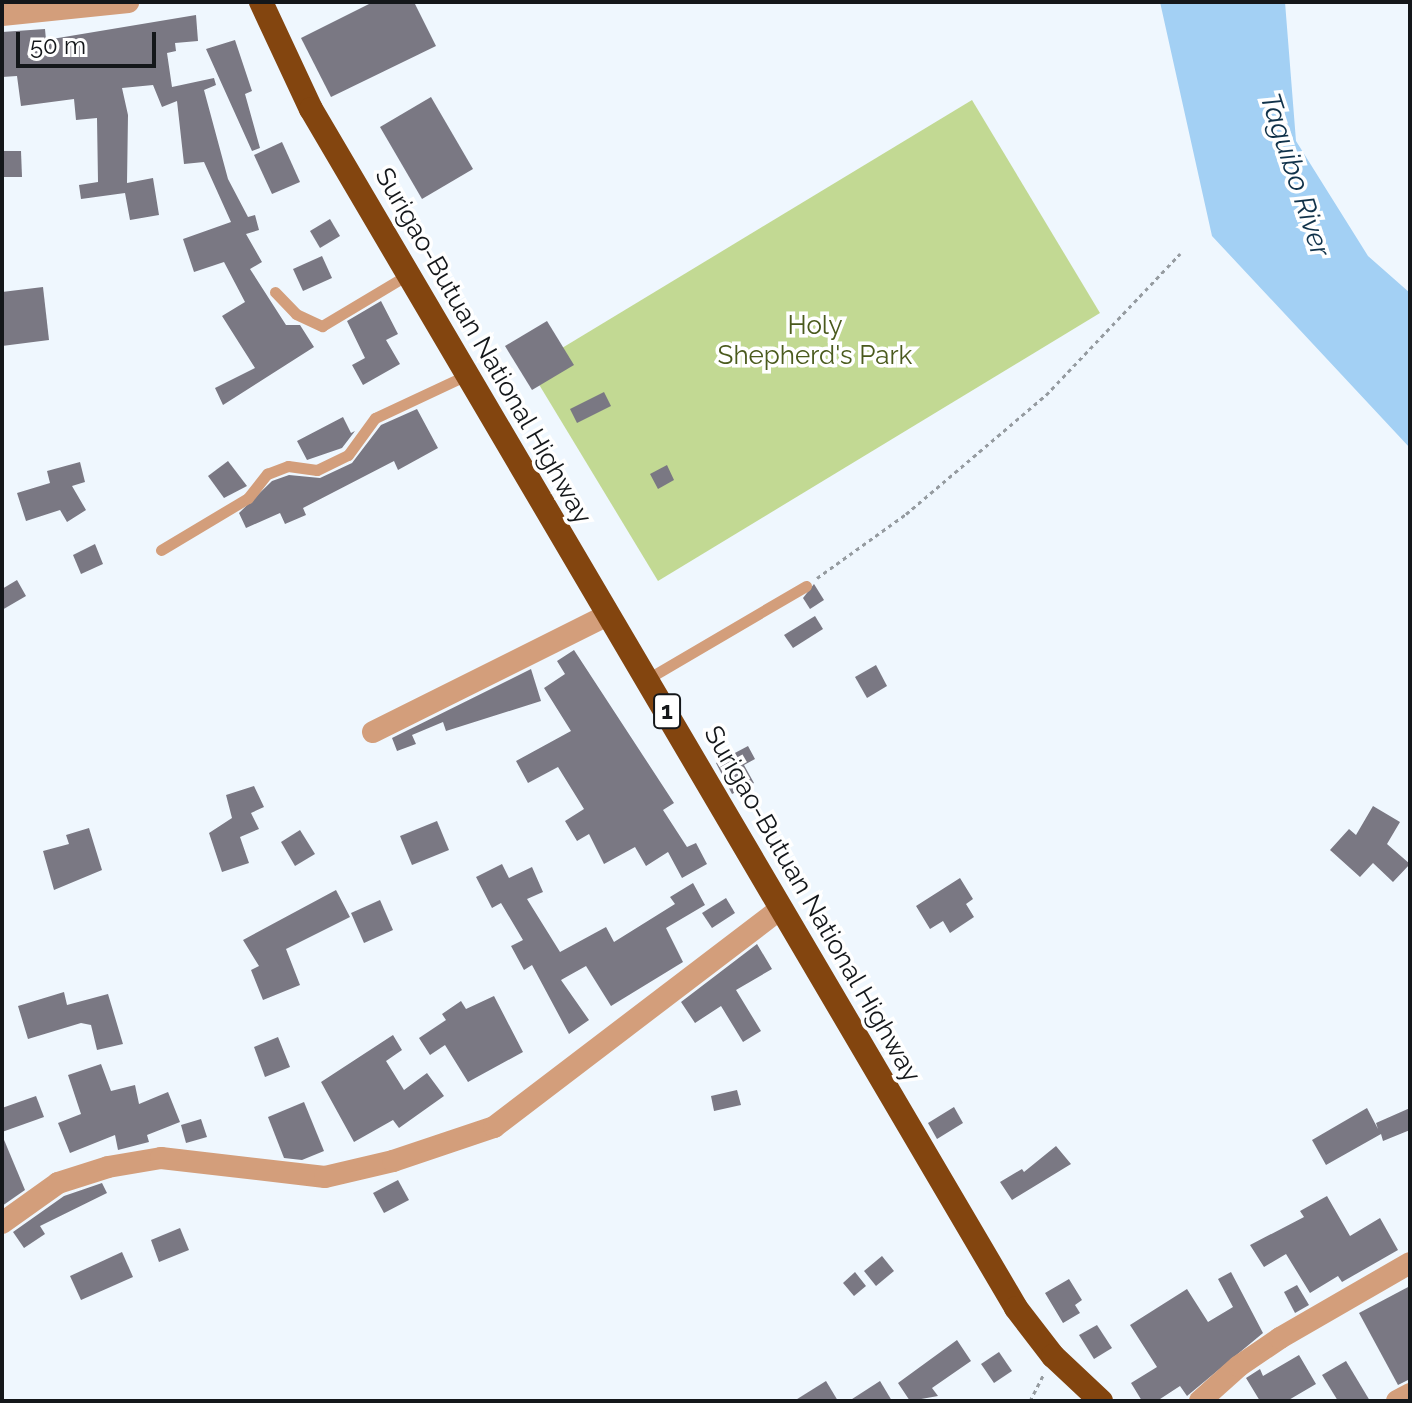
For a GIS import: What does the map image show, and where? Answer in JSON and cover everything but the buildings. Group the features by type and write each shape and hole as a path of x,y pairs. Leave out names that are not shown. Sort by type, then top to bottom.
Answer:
{"highway":[{"name":"Surigao-Butuan National Highway","path":"261,2 311,109 608,615 649,678 780,909 1016,1308 1053,1356 1101,1401"}],"street":[{"path":"2,15 128,2"},
{"path":"373,732 608,615"},
{"path":"2,1223 58,1183 108,1167 161,1158 325,1177 393,1161 494,1127 780,909"},
{"path":"1200,1401 1259,1352 1410,1263"},
{"path":"1397,1401 1410,1394"}],"lane":[{"path":"275,292 296,314 322,326 410,273"},
{"path":"161,550 232,509 267,474 288,466 317,470 348,455 375,418 469,374"},
{"path":"649,678 806,586"}],"path":[{"path":"806,586 906,514 1046,395 1180,254"},
{"path":"1030,1401 1053,1356"}],"green space":[{"name":"Holy Shepherd's Park","path":"972,100 1100,313 658,581 529,368"}],"water":[{"name":"Taguibo River","path":"1160,2 1285,2 1296,141 1368,256 1410,293 1410,448 1212,236"}]}
